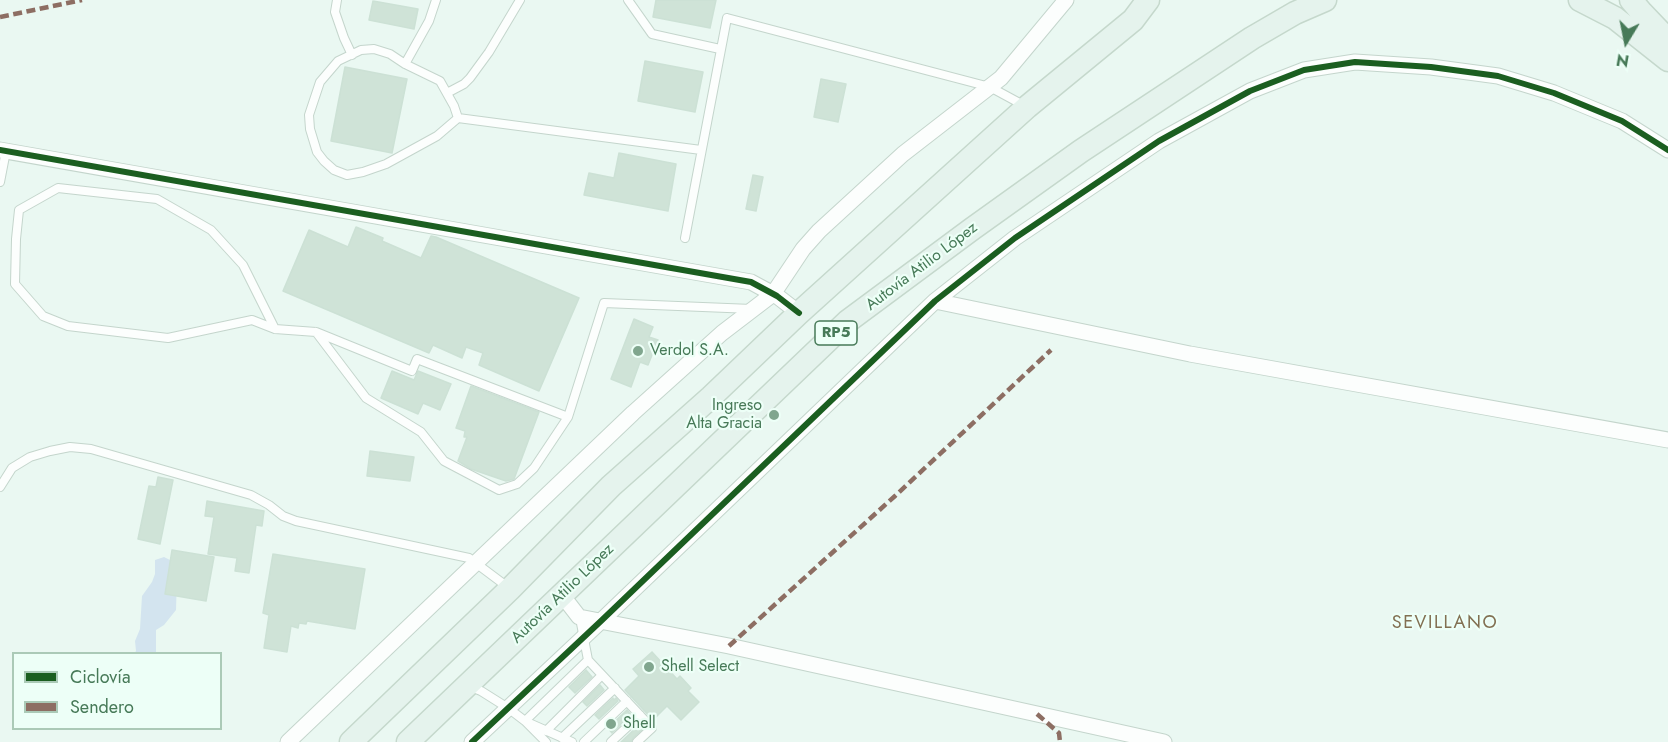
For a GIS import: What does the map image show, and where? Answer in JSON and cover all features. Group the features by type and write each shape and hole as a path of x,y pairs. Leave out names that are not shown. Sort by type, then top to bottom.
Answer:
{"main road":[{"name":"Autovía Atilio López","path":"408,742 849,321 1081,151 1252,38 1295,13 1325,0"},
{"path":"1580,0 1615,18 1668,60"},
{"path":"1631,0 1668,40"},
{"name":"RP5","path":"351,742 510,589 611,486 711,398 799,313 1027,107 1133,20 1142,2"}],"street":[{"path":"288,742 642,405 722,333 773,294 803,249 819,231 903,154 1001,78 1066,0"},
{"path":"472,742 935,301 1015,238 1159,141 1250,91 1304,70 1355,62 1431,67 1498,76 1554,93 1622,121 1668,150"},
{"path":"3,150 751,282 773,294 799,313"},
{"path":"935,301 1179,352 1668,440"},
{"path":"562,595 579,617 729,646 1164,742"}],"lane":[{"path":"337,0 335,12 352,55"},
{"path":"405,64 429,21 436,0"},
{"path":"447,93 470,78 489,52 520,0"},
{"path":"628,0 652,34 720,49"},
{"path":"685,238 727,18 990,87 1027,107"},
{"path":"458,118 440,81 390,54 374,49 361,50 338,61 320,82 309,115 310,129 317,152 334,170 347,175 386,164 437,136 458,118 701,150"},
{"path":"0,182 3,150"},
{"path":"275,329 243,265 211,230 157,199 58,188 19,210 15,284 43,316 68,326 168,338 252,320 275,329 316,332 412,371 417,359 568,417"},
{"path":"316,332 366,398 421,432 444,461 499,490 517,484 534,468 568,417 604,303 753,309"},
{"path":"0,488 12,468 30,457 70,447 91,449 251,495 283,516 296,521 469,558 510,589"},
{"path":"579,617 588,660 652,728 637,742"},
{"path":"525,721 588,660"},
{"path":"546,730 602,675"},
{"path":"467,686 481,691 508,708 546,742"},
{"path":"562,738 615,688"},
{"path":"584,742 627,701"},
{"path":"611,742 640,715"},
{"path":"525,721 572,742"}],"shaded area":[{"path":"164,557 174,562 177,577 176,610 164,625 156,630 156,652 135,652 135,641 140,629 142,596 155,574 155,560"}],"building":[{"path":"656,0 716,0 710,28 653,17"},
{"path":"373,1 418,9 414,29 369,20"},
{"path":"645,61 703,72 695,112 638,101"},
{"path":"345,67 407,79 392,153 331,141"},
{"path":"821,79 846,84 838,122 814,117"},
{"path":"619,153 676,164 668,211 584,195 589,173 614,178"},
{"path":"753,175 763,177 756,211 746,209"},
{"path":"356,227 421,258 431,236 436,237 579,298 539,391 479,365 483,353 466,347 462,358 433,345 429,353 283,291 309,230 348,247"},
{"name":"Verdol S.A.","path":"634,319 653,327 649,337 658,340 648,365 640,362 631,387 611,379"},
{"path":"392,371 414,380 418,371 451,384 440,410 423,403 418,414 381,398"},
{"path":"471,386 539,412 514,479 506,481 471,469 458,461 467,437 464,437 465,431 456,428"},
{"path":"370,451 414,457 410,481 367,476"},
{"path":"158,477 173,480 160,544 138,539 149,486 156,487"},
{"path":"207,501 264,511 262,526 256,525 249,573 235,571 237,558 208,554 214,517 205,516"},
{"path":"172,550 214,557 206,601 165,594"},
{"path":"273,554 365,569 355,629 307,621 306,624 299,623 298,628 291,626 287,652 264,648 269,615 263,613"},
{"path":"652,652 677,679 680,676 691,688 688,691 699,702 681,720 667,706 653,720 625,690 639,676 633,669"},
{"path":"586,670 592,677 575,693 569,687"},
{"path":"600,685 604,690 587,706 583,702"},
{"path":"613,698 618,701 599,719 595,715"},
{"path":"627,710 631,715 612,733 608,728"},
{"path":"640,724 644,728 631,742 621,742"}],"marked path":[{"path":"0,17 82,0"},
{"path":"729,646 895,496 1051,350"},
{"path":"1037,714 1059,733 1060,742"}],"cycle path":[{"path":"472,742 935,301 1015,238 1159,141 1250,91 1304,70 1355,62 1431,67 1498,76 1554,93 1622,121 1668,150"},
{"path":"0,150 751,282 777,296 799,313"}],"place":[{"name":"Verdol S.A.","path":"638,351"},
{"name":"Ingreso Alta Gracia","path":"774,415"},
{"name":"Shell Select","path":"649,667"},
{"name":"Shell","path":"611,724"}],"district":[{"name":"SEVILLANO","path":"1445,624"}]}
